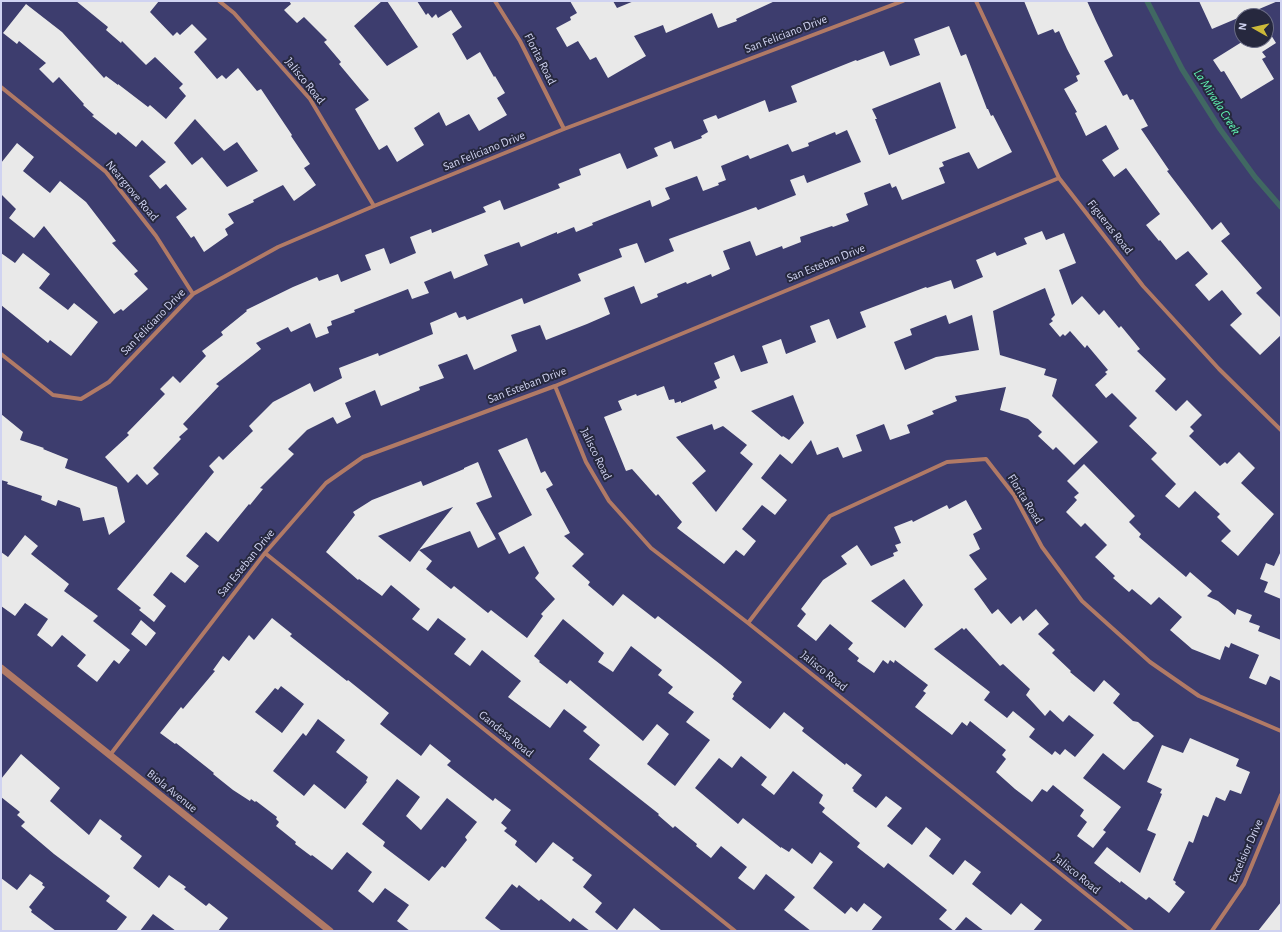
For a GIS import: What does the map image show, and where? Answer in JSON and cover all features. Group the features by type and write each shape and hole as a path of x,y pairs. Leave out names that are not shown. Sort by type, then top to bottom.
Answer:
{"street":[{"name":"Jalisco Road","path":"219,1 234,13 310,99 374,206"},
{"name":"Florita Road","path":"495,1 520,41 564,129"},
{"name":"San Feliciano Drive","path":"1,354 53,395 81,399 109,382 193,294 278,247 374,206 564,129 903,1"},
{"name":"Figueras Road","path":"976,1 1059,178 1142,286 1219,369 1281,430"},
{"name":"Neargrove Road","path":"2,87 106,172 156,236 193,294"},
{"name":"San Esteban Drive","path":"110,755 265,553 326,483 363,457 555,386 1059,178"},
{"name":"Jalisco Road","path":"555,386 586,462 609,501 651,548 748,623 1132,931"},
{"name":"Florita Road","path":"748,623 830,516 948,462 986,459 1014,495 1042,547 1082,601 1150,662 1199,696 1281,731"},
{"name":"Gandesa Road","path":"265,553 735,931"},
{"name":"Biola Avenue","path":"1,668 330,931"},
{"name":"Excelsior Drive","path":"1212,931 1244,884 1281,795"}],"building":[{"path":"76,1 159,1 150,12 173,36 177,32 180,35 192,24 207,39 194,52 217,79 222,75 226,79 238,68 257,91 261,89 310,164 304,168 316,185 294,201 283,185 253,200 254,202 228,214 234,223 225,229 228,235 204,252 194,236 191,238 176,217 187,209 166,184 160,189 149,176 166,162 142,140 136,147 118,132 116,135 92,116 94,115 83,105 84,104 59,77 53,83 39,69 46,63 19,41 17,44 3,33 26,4 62,32 104,78 106,76 148,107 150,105 166,119 186,96 179,88 183,84 155,57 146,65 122,41 121,43 106,30 108,27","holes":["195,119 224,151 237,142 258,171 227,187 202,157 192,165 174,143"]},
{"path":"289,1 382,1 354,26 387,66 418,47 387,1 417,1 426,15 428,13 432,18 436,14 438,18 451,10 462,27 452,34 467,60 480,52 505,93 497,98 507,115 479,131 469,114 446,126 439,112 414,128 424,145 397,162 387,145 379,150 355,109 369,100 339,64 341,62 324,42 327,40 304,17 297,23 284,10 291,4"},
{"path":"570,1 613,1 617,8 634,1 775,1 736,19 737,21 718,28 712,13 666,33 663,25 634,36 646,56 608,78 596,57 590,60 578,41 567,47 556,28 571,20 570,17 577,13"},
{"path":"1024,1 1087,1 1113,56 1104,61 1123,96 1127,94 1130,100 1133,99 1148,126 1141,129 1169,170 1167,171 1212,230 1221,222 1230,234 1221,241 1262,288 1256,293 1281,318 1281,335 1260,355 1230,325 1242,314 1222,290 1209,301 1195,285 1208,274 1188,251 1176,260 1146,225 1160,214 1126,168 1114,177 1102,160 1119,149 1106,125 1086,136 1075,113 1077,112 1064,89 1078,81 1076,76 1080,74 1059,31 1055,33 1053,29 1038,35"},
{"path":"1199,1 1278,1 1262,8 1234,8 1234,20 1212,29"},
{"path":"949,26 961,56 966,54 987,109 991,116 993,115 1012,152 978,169 969,152 942,162 944,166 939,168 945,183 902,200 896,186 892,188 890,183 864,193 868,205 846,214 849,221 800,237 801,242 783,249 782,246 756,256 750,241 723,251 730,269 712,277 711,274 687,284 686,282 657,294 658,297 641,304 634,286 604,298 610,314 546,340 540,325 511,335 517,351 474,370 467,354 438,365 444,378 419,387 420,390 381,406 375,390 345,403 351,417 337,424 333,417 307,430 288,449 294,454 260,488 263,489 218,542 206,532 186,556 199,566 185,583 171,572 153,595 166,606 154,622 139,610 141,608 117,589 214,472 209,466 219,456 223,460 253,431 249,426 273,402 310,383 314,392 342,378 339,368 378,353 379,356 433,334 430,323 456,312 459,318 465,316 467,320 522,298 524,304 581,281 578,274 622,257 619,249 637,243 645,263 674,251 669,239 756,207 758,210 796,195 790,180 804,175 807,183 861,162 847,130 836,135 835,132 808,143 809,146 792,152 788,144 750,159 748,155 721,166 726,180 718,183 719,185 703,191 697,176 665,188 670,199 652,207 650,200 592,223 593,225 576,232 574,227 557,234 557,232 521,247 519,242 484,255 488,265 454,279 451,271 424,282 429,293 412,299 408,289 354,310 355,312 331,321 332,325 327,327 329,333 316,338 310,323 291,332 288,327 256,343 261,349 216,384 219,386 183,424 188,429 179,437 181,439 153,468 159,474 147,485 137,474 128,483 105,457 129,435 127,433 165,394 160,389 173,376 180,383 206,356 202,351 223,335 221,332 247,311 246,310 317,277 319,281 338,274 341,282 371,270 365,255 384,248 390,264 416,253 410,237 431,229 432,233 486,212 483,207 500,200 504,210 560,188 558,184 581,175 579,169 620,153 627,169 658,156 654,148 671,141 674,149 702,138 701,136 708,132 703,120 716,115 718,119 765,100 769,112 797,102 791,86 856,60 857,61 884,51 890,66 920,55 914,39","holes":["940,82 956,128 889,155 875,119 877,119 872,109"]},
{"path":"1234,47 1268,48 1262,52 1266,57 1262,59 1274,79 1241,99 1224,71 1221,72 1213,60"},
{"path":"17,143 34,157 23,171 50,193 60,181 86,202 116,241 112,243 138,271 134,274 148,289 123,311 121,309 114,314 44,226 34,238 9,218 16,209 1,194 1,163"},
{"path":"1042,231 1046,240 1064,233 1076,263 1059,270 1072,305 1082,296 1099,315 1104,310 1119,328 1121,326 1140,349 1137,351 1166,379 1155,391 1176,411 1187,400 1202,415 1190,427 1194,431 1189,436 1220,466 1225,462 1227,464 1239,452 1255,468 1241,483 1274,514 1238,556 1221,541 1231,531 1217,517 1220,514 1195,491 1179,508 1165,496 1176,484 1151,459 1157,453 1129,426 1137,418 1112,393 1106,398 1095,385 1107,374 1105,372 1108,370 1087,345 1085,348 1070,331 1065,336 1063,334 1060,337 1049,324 1053,321 1051,319 1055,315 1045,288 993,311 1000,355 1046,369 1044,375 1057,379 1052,396 1098,442 1074,465 1056,447 1053,450 1038,436 1042,432 1028,419 1000,410 1006,387 955,396 957,401 932,411 934,414 907,425 910,433 890,440 884,424 856,435 862,451 843,458 838,447 817,455 811,440 792,464 780,454 761,478 787,500 775,515 762,505 742,529 756,541 744,556 736,550 724,564 677,528 682,522 658,494 656,496 632,469 626,471 604,417 622,410 618,401 664,386 669,400 674,399 675,403 681,401 681,403 717,388 714,381 720,378 714,363 734,355 741,372 768,363 762,346 781,339 786,354 816,342 810,326 829,319 837,339 866,327 860,312 926,287 927,288 951,280 954,289 983,277 976,260 995,252 997,256 1027,244 1024,238","holes":["946,315 949,324 972,315 979,350 936,357 905,370 894,342 912,335 910,329","793,395 804,423 789,440 783,436 782,437 751,411","712,424 714,430 723,426 747,445 740,453 753,464 716,512 692,483 706,471 676,437"]},
{"path":"1,253 15,263 23,253 50,274 39,288 68,310 74,303 98,322 71,356 50,340 48,343 1,305"},
{"path":"1,414 23,432 20,440 44,448 43,449 68,459 65,468 117,487 125,522 109,535 104,517 83,521 80,508 58,500 56,506 41,500 42,496 7,484 8,482 1,480"},
{"path":"527,438 541,473 545,471 553,485 546,489 570,533 564,536 584,554 572,566 590,582 588,585 613,606 623,594 655,619 658,616 720,664 742,682 733,694 734,696 732,699 770,729 784,712 804,728 802,731 845,765 846,763 862,775 852,788 854,790 853,791 876,808 886,796 902,808 887,826 912,845 926,827 941,839 929,856 953,875 965,860 981,872 972,884 1011,915 1021,903 1042,920 1033,931 984,931 966,917 954,931 939,919 947,910 888,863 884,868 857,847 860,843 822,812 825,808 819,803 823,795 793,771 774,795 761,785 767,777 741,756 732,768 719,758 695,788 738,824 743,818 781,848 789,852 792,848 812,864 820,852 833,862 813,888 845,914 851,907 857,912 864,903 882,917 871,931 811,931 784,910 795,897 766,874 754,890 738,878 747,867 721,846 711,858 675,826 673,828 658,815 659,814 589,759 600,745 583,731 587,727 564,709 550,728 508,697 521,681 482,650 470,666 454,654 466,639 438,618 428,631 412,619 420,609 391,585 382,596 359,579 358,580 326,552 355,515 353,512 372,500 421,481 423,486 478,462 492,497 476,503 496,539 478,548 470,531 419,550 432,561 426,569 451,589 454,586 488,613 491,610 527,638 543,616 541,614 555,599 535,578 539,573 524,546 509,554 498,533 532,515 498,450","holes":["453,507 419,550 410,562 378,536","563,619 604,653 598,662 613,672 631,646 662,670 658,675 673,687 668,693 694,712 686,722 710,740 675,786 647,764 669,734 657,724 643,741 570,680 567,684 539,662 540,661 534,656"]},
{"path":"1084,464 1135,516 1129,522 1141,534 1139,537 1186,577 1190,572 1212,591 1207,596 1218,601 1235,615 1237,609 1252,615 1249,622 1260,626 1258,631 1281,640 1281,681 1270,676 1266,685 1249,678 1259,655 1231,643 1229,648 1225,646 1220,660 1192,649 1170,630 1182,617 1159,597 1151,605 1132,589 1129,592 1113,578 1115,576 1095,557 1107,545 1085,523 1081,527 1066,512 1077,500 1074,497 1079,493 1067,481"},
{"path":"966,500 982,529 973,534 980,549 969,555 987,579 974,589 992,614 998,609 1011,624 1020,616 1023,621 1036,609 1049,624 1038,634 1055,650 1052,653 1071,671 1070,672 1094,692 1104,680 1120,694 1113,703 1133,721 1138,722 1154,736 1124,770 1103,753 1083,778 1121,807 1103,830 1106,832 1093,848 1077,836 1087,822 1080,816 1084,810 1053,785 1047,792 1042,789 1032,802 1015,789 996,772 1006,759 1002,755 1006,750 970,721 967,726 962,722 952,735 915,707 926,693 923,691 928,685 895,660 894,663 890,660 888,664 883,660 874,673 857,661 859,658 848,649 853,643 830,624 816,641 797,626 806,614 801,609 823,580 847,564 841,556 857,545 871,566 894,556 893,553 898,551 895,545 901,543 894,527 912,520 913,522 947,505 949,509","holes":["904,579 923,605 905,628 871,601","962,628 964,630 966,628 1000,666 1003,664 1030,689 1026,695 1045,716 1050,710 1063,722 1069,715 1094,735 1075,757 1065,749 1060,755 1055,751 1052,755 1029,737 1035,729 1013,711 1007,718 984,700 990,692 934,649"]},
{"path":"25,535 38,546 31,554 69,584 64,591 98,616 93,621 130,650 119,664 114,660 97,682 77,666 86,655 62,635 52,647 37,635 48,619 25,603 15,616 1,606 1,552 8,557"},
{"path":"1281,551 1281,599 1264,592 1268,582 1260,579 1266,563 1274,566"},
{"path":"272,618 292,634 290,636 389,713 380,724 421,756 430,744 451,761 447,765 493,801 495,798 511,810 501,823 507,828 504,831 517,841 515,845 536,863 553,842 574,858 572,860 592,875 583,887 602,903 595,912 617,930 634,908 662,931 590,931 573,918 570,922 541,899 539,901 519,885 517,888 512,884 485,918 502,931 410,931 397,921 409,905 385,888 373,903 358,891 372,872 347,852 332,870 295,844 296,842 276,826 279,822 276,819 277,817 256,801 255,802 251,799 250,801 233,790 176,743 175,744 160,733 181,707 183,709 215,671 213,670 223,656 229,661 249,635 254,640","holes":["281,686 304,704 282,733 255,712 275,688 278,690","318,719 345,740 336,752 368,777 367,782 345,809 314,784 304,796 273,771 303,733 306,736","397,779 420,797 406,816 421,830 447,798 477,822 465,837 467,840 445,868 442,866 429,881 383,846 385,842 362,824"]},
{"path":"141,620 156,633 146,646 131,634"},
{"path":"1190,738 1239,759 1236,766 1250,772 1241,794 1230,790 1225,801 1216,797 1208,817 1203,815 1193,843 1189,841 1173,880 1176,882 1175,884 1185,892 1169,913 1149,897 1146,900 1121,881 1120,883 1094,863 1107,847 1140,873 1156,834 1147,830 1162,794 1160,793 1162,789 1147,782 1162,745 1183,753"},
{"path":"21,754 60,788 50,801 89,835 100,819 122,836 120,839 142,856 133,868 159,888 169,875 186,887 184,889 206,906 209,903 228,918 218,931 176,931 153,914 140,931 116,931 127,917 106,901 110,896 54,854 21,826 25,822 17,815 20,812 1,797 1,779"},
{"path":"30,874 43,883 42,885 45,887 29,907 32,910 31,912 56,931 1,931 1,878 17,890"},
{"path":"1281,902 1281,931 1258,931"}],"waterway":[{"name":"La Mirada Creek","path":"1147,1 1182,69 1220,129 1255,177 1281,207"}]}
